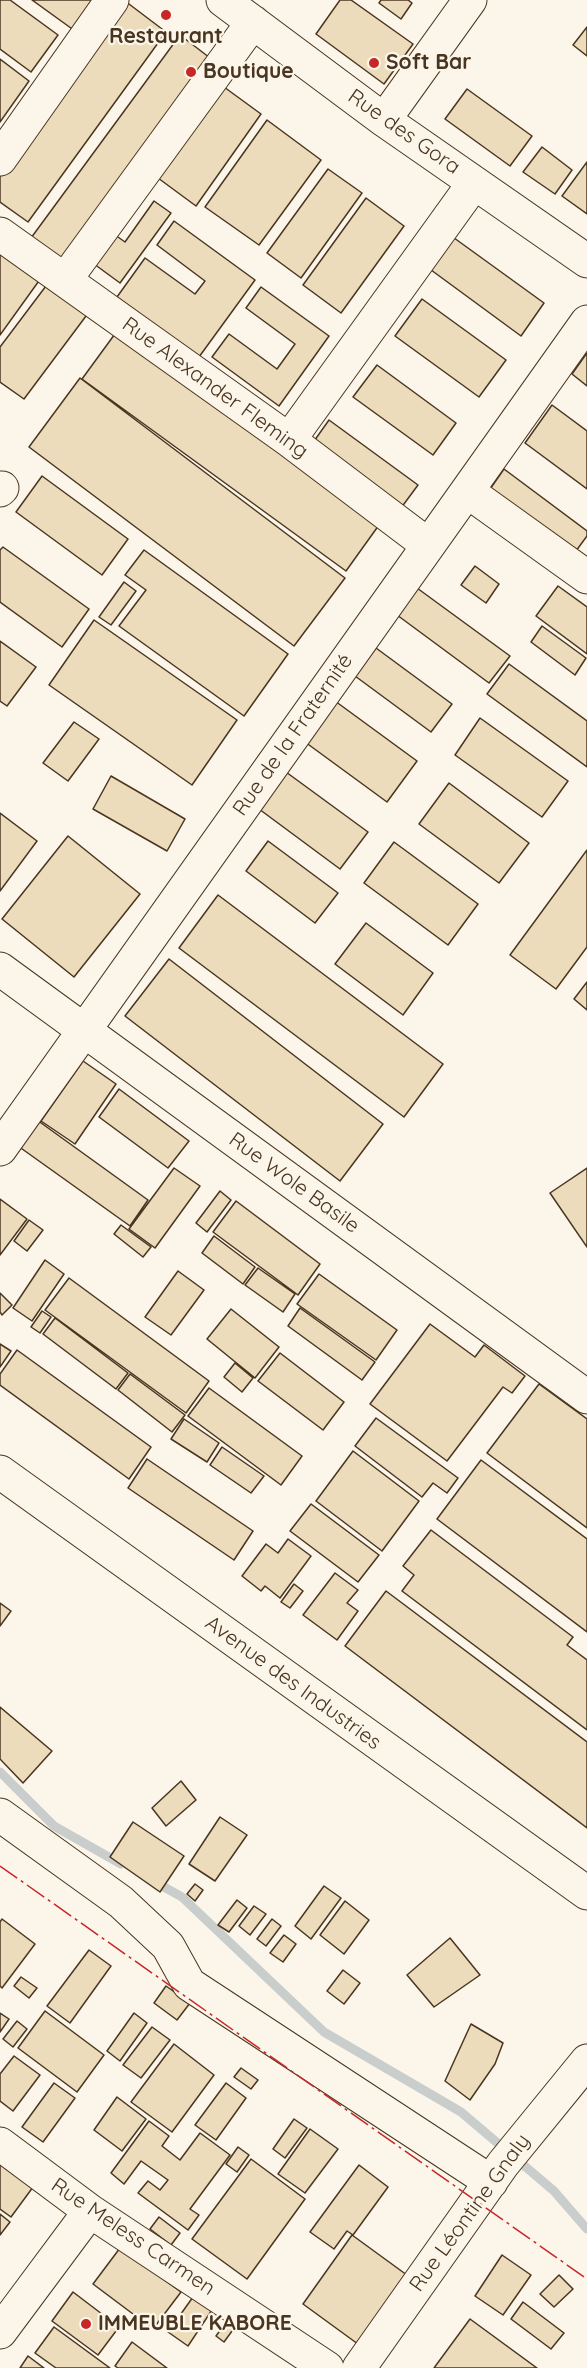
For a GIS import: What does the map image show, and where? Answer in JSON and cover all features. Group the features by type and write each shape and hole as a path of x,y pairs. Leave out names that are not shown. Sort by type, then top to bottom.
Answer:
{"street":[{"path":"0,159 112,0"},
{"name":"Rue des Gora","path":"223,0 384,120 587,261"},
{"path":"384,120 470,0"},
{"path":"65,280 253,22"},
{"path":"289,440 474,183"},
{"name":"Rue Alexander Fleming","path":"0,234 289,440 428,545"},
{"name":"Rue de la Fraternité","path":"0,1149 587,322"},
{"path":"467,491 587,577"},
{"name":"Rue Wole Basile","path":"0,969 587,1397"},
{"name":"Avenue des Industries","path":"0,1472 587,1893"},
{"path":"0,1815 121,1902 168,1946 189,1984 497,2173"},
{"name":"Rue Léontine Gnaly","path":"359,2368 497,2173 587,2061"},
{"name":"Rue Meless Carmen","path":"0,2144 90,2211 327,2368"},
{"path":"0,2332 90,2211"}],"building":[{"path":"0,0 10,0 58,35 31,72 0,49"},
{"path":"32,0 98,0 75,31"},
{"path":"340,0 351,0 413,44 384,84 316,34"},
{"path":"381,0 408,0 412,3 401,19 379,3"},
{"path":"125,1 166,32 28,222 0,202 0,174"},
{"path":"587,27 587,56 573,45"},
{"path":"180,35 214,61 65,263 31,238"},
{"path":"0,59 29,81 0,122"},
{"path":"224,87 261,114 196,206 158,178"},
{"path":"467,89 532,136 510,166 445,119"},
{"path":"267,120 321,160 259,245 205,207"},
{"path":"542,147 572,170 555,194 523,172"},
{"path":"587,162 587,214 562,196"},
{"path":"328,169 362,193 301,278 267,253"},
{"path":"366,198 404,226 341,313 303,285"},
{"path":"154,201 171,213 120,283 90,261 111,232 125,242"},
{"path":"174,221 255,280 199,357 117,297 145,258 195,294 205,281 157,245"},
{"path":"450,235 544,303 521,336 427,267"},
{"path":"0,248 41,278 0,335"},
{"path":"52,278 92,308 24,399 0,382 0,347"},
{"path":"261,287 329,336 279,406 212,357 229,334 277,369 295,344 246,308"},
{"path":"422,299 506,360 479,397 395,336"},
{"path":"120,327 384,518 346,571 82,379"},
{"path":"587,353 587,386 572,374"},
{"path":"377,365 456,423 433,455 353,397"},
{"path":"80,378 345,578 294,646 29,447"},
{"path":"552,405 587,431 587,489 525,443"},
{"path":"329,420 418,485 401,508 312,444"},
{"path":"504,469 587,531 587,536 573,555 488,492"},
{"path":"42,476 128,539 102,575 16,512"},
{"path":"3,547 89,609 62,647 0,602 0,550"},
{"path":"144,550 288,654 244,716 119,626 146,590 125,575"},
{"path":"475,566 499,584 486,603 461,585"},
{"path":"124,582 136,591 111,625 99,617"},
{"path":"558,586 587,607 587,654 536,616"},
{"path":"417,588 510,656 489,683 397,615"},
{"path":"94,620 237,720 192,785 49,685"},
{"path":"542,626 586,658 575,675 531,642"},
{"path":"0,641 36,667 7,706 0,701"},
{"path":"376,648 452,704 431,732 355,676"},
{"path":"509,664 587,721 587,767 487,694"},
{"path":"335,701 417,761 387,802 305,742"},
{"path":"480,718 568,781 542,817 455,755"},
{"path":"74,722 99,739 68,781 43,763"},
{"path":"286,772 368,832 340,869 259,809"},
{"path":"111,776 185,819 167,851 93,809"},
{"path":"449,783 529,843 499,883 419,824"},
{"path":"0,813 37,841 0,891"},
{"path":"68,836 140,894 74,977 2,919"},
{"path":"268,841 338,893 315,923 246,871"},
{"path":"394,842 478,904 448,945 364,883"},
{"path":"587,850 587,947 556,989 510,955"},
{"path":"218,895 443,1064 404,1117 179,948"},
{"path":"366,923 433,973 403,1015 335,964"},
{"path":"169,959 383,1124 340,1181 125,1016"},
{"path":"587,982 587,1010 574,999"},
{"path":"83,1061 116,1084 75,1144 41,1121"},
{"path":"119,1089 189,1141 168,1168 99,1117"},
{"path":"37,1120 148,1200 130,1226 18,1146"},
{"path":"174,1168 200,1186 155,1248 129,1229"},
{"path":"587,1168 587,1247 550,1193"},
{"path":"220,1191 231,1200 207,1232 196,1223"},
{"path":"0,1199 27,1219 0,1255"},
{"path":"236,1201 320,1264 298,1295 213,1232"},
{"path":"29,1220 43,1230 27,1251 14,1241"},
{"path":"121,1225 151,1247 143,1257 114,1234"},
{"path":"214,1236 255,1267 243,1284 202,1253"},
{"path":"45,1260 64,1274 32,1321 13,1308"},
{"path":"258,1268 295,1294 283,1312 245,1285"},
{"path":"178,1271 204,1290 171,1335 145,1317"},
{"path":"319,1274 397,1330 376,1360 297,1304"},
{"path":"69,1278 209,1381 186,1413 45,1310"},
{"path":"0,1293 12,1305 2,1315 0,1312"},
{"path":"300,1308 375,1362 362,1380 288,1326"},
{"path":"231,1309 279,1347 255,1378 207,1339"},
{"path":"42,1311 51,1317 40,1333 31,1327"},
{"path":"55,1318 128,1373 116,1389 43,1334"},
{"path":"430,1324 475,1357 484,1345 525,1376 512,1393 503,1387 447,1461 370,1404"},
{"path":"0,1344 11,1351 0,1367"},
{"path":"17,1350 151,1447 129,1479 0,1385 0,1374"},
{"path":"280,1353 344,1402 323,1430 258,1381"},
{"path":"235,1363 253,1378 242,1392 224,1377"},
{"path":"130,1374 185,1415 172,1432 118,1390"},
{"path":"539,1384 587,1419 587,1528 487,1453"},
{"path":"209,1388 302,1456 281,1485 188,1416"},
{"path":"376,1418 458,1478 447,1493 433,1483 422,1497 355,1446"},
{"path":"184,1419 219,1443 207,1462 171,1439"},
{"path":"222,1447 264,1476 251,1493 210,1465"},
{"path":"353,1451 419,1501 382,1551 316,1501"},
{"path":"147,1459 253,1531 234,1560 128,1488"},
{"path":"481,1460 587,1539 587,1632 437,1519"},
{"path":"311,1504 379,1555 358,1582 290,1531"},
{"path":"431,1530 573,1637 567,1645 587,1660 587,1730 402,1591 414,1575 403,1566"},
{"path":"288,1539 311,1556 280,1598 265,1586 261,1591 242,1576 266,1544 278,1553"},
{"path":"335,1573 358,1590 347,1603 358,1611 337,1640 303,1615"},
{"path":"294,1584 303,1591 290,1608 281,1602"},
{"path":"386,1591 587,1742 587,1828 345,1646"},
{"path":"0,1603 11,1611 0,1626"},
{"path":"0,1707 52,1751 23,1783 0,1759"},
{"path":"181,1781 196,1800 166,1826 152,1808"},
{"path":"220,1817 247,1835 215,1881 189,1864"},
{"path":"133,1822 184,1856 160,1892 110,1857"},
{"path":"195,1884 203,1890 195,1901 187,1894"},
{"path":"324,1886 341,1898 311,1939 295,1926"},
{"path":"237,1900 247,1908 229,1932 218,1925"},
{"path":"345,1901 369,1920 344,1954 320,1935"},
{"path":"254,1906 266,1914 250,1935 239,1926"},
{"path":"2,1919 35,1944 2,1988 0,1986 0,1922"},
{"path":"272,1919 281,1926 266,1946 257,1939"},
{"path":"284,1935 296,1944 283,1962 270,1953"},
{"path":"450,1938 480,1975 434,2007 407,1975"},
{"path":"89,1950 111,1966 70,2023 47,2006"},
{"path":"343,1970 360,1983 344,2004 327,1991"},
{"path":"21,1977 37,1988 29,1998 14,1986"},
{"path":"166,1986 190,2003 177,2020 154,2003"},
{"path":"45,2011 104,2055 77,2092 18,2048"},
{"path":"0,2013 9,2019 0,2032"},
{"path":"134,2013 147,2023 120,2061 107,2051"},
{"path":"17,2021 27,2029 13,2047 3,2039"},
{"path":"471,2024 503,2043 495,2064 470,2100 445,2081"},
{"path":"152,2027 170,2040 141,2078 123,2065"},
{"path":"174,2044 214,2075 172,2132 131,2102"},
{"path":"14,2056 40,2075 13,2111 0,2101 0,2074"},
{"path":"241,2068 258,2080 251,2089 234,2077"},
{"path":"54,2083 75,2098 43,2142 22,2127"},
{"path":"226,2083 246,2098 216,2140 195,2125"},
{"path":"117,2097 146,2119 122,2151 94,2130"},
{"path":"294,2119 307,2128 285,2158 273,2149"},
{"path":"149,2121 169,2136 162,2146 180,2160 200,2133 230,2155 190,2209 199,2215 188,2230 138,2193 148,2181 160,2190 168,2180 141,2161 124,2184 111,2173"},
{"path":"310,2129 338,2149 305,2193 278,2174"},
{"path":"238,2147 249,2155 237,2172 226,2164"},
{"path":"0,2157 36,2183 11,2217 0,2209"},
{"path":"251,2159 305,2199 247,2279 192,2239"},
{"path":"359,2165 388,2187 353,2235 347,2231 334,2249 310,2232"},
{"path":"0,2214 10,2222 0,2235"},
{"path":"159,2217 180,2233 171,2245 150,2229"},
{"path":"352,2235 411,2278 362,2347 303,2304"},
{"path":"120,2248 181,2292 153,2329 93,2284"},
{"path":"502,2255 531,2275 503,2315 475,2296"},
{"path":"559,2275 573,2289 554,2307 540,2294"},
{"name":"IMMEUBLE KABORE","path":"73,2292 119,2327 98,2355 52,2321"},
{"path":"193,2297 212,2310 188,2346 168,2332"},
{"path":"523,2302 564,2333 551,2349 511,2319"},
{"path":"235,2310 243,2316 224,2342 216,2336"},
{"path":"470,2319 537,2368 434,2368"},
{"path":"54,2327 110,2368 56,2368 35,2353"},
{"path":"132,2342 167,2368 118,2368 115,2366"},
{"path":"28,2356 44,2368 20,2368"}],"waterway":[{"path":"0,1772 54,1826 121,1864"},
{"path":"155,1882 182,1897 324,2032 461,2112 554,2191 587,2229"}],"power":[{"path":"0,1866 587,2279"}],"place":[{"name":"Restaurant","path":"166,15"},
{"name":"Soft Bar","path":"374,63"},
{"name":"Boutique","path":"191,72"},
{"name":"IMMEUBLE KABORE","path":"86,2324"}]}
